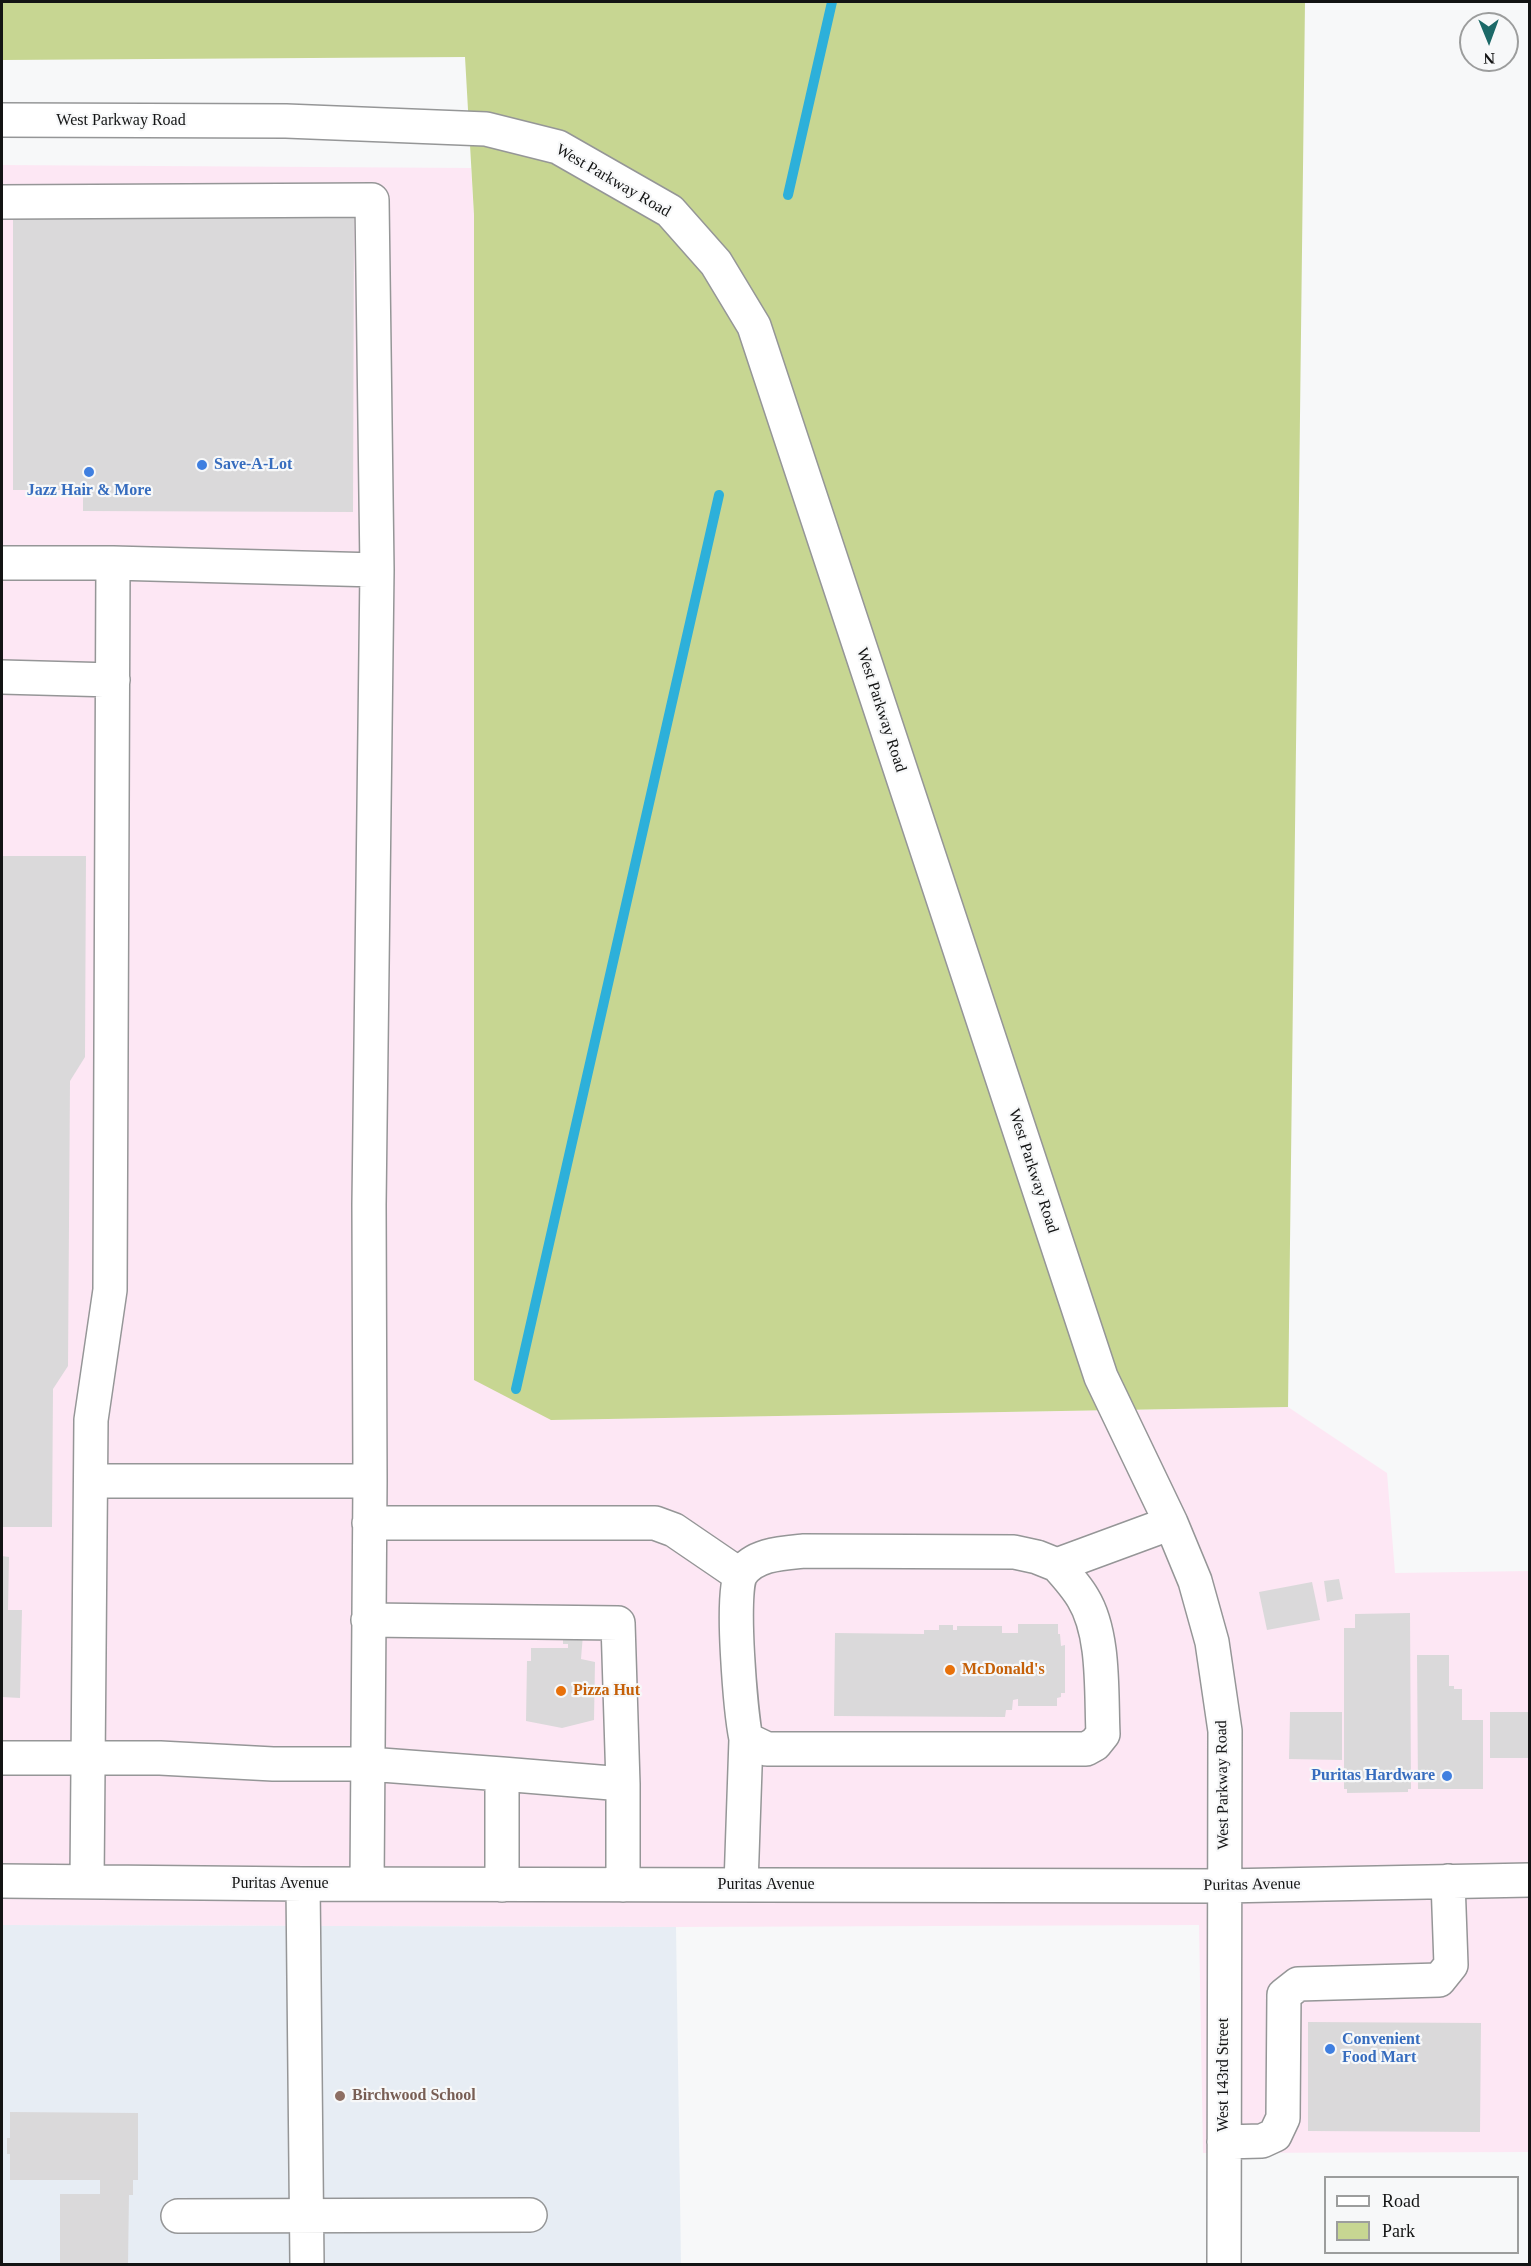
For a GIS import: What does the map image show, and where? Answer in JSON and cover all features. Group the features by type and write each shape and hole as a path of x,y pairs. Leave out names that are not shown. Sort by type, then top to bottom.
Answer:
{"street":[{"name":"West Parkway Road","path":"2,120 286,121 486,129 558,147 670,211 717,263 754,326 1101,1377 1171,1523 1195,1581 1212,1642 1224,1731 1223,1886"},
{"path":"2,202 372,200 377,570 369,1204 370,1481 367,1884"},
{"path":"2,563 113,563 377,570"},
{"path":"87,1882 91,1420 110,1290 113,563"},
{"path":"2,677 113,680"},
{"path":"91,1481 370,1481"},
{"path":"369,1523 656,1523 674,1530 740,1575"},
{"path":"1057,1565 1171,1523"},
{"path":"741,1885 746,1739 742,1717 736,1601 740,1575 753,1562 776,1554 804,1551 1014,1552 1037,1557 1057,1565 1084,1598 1095,1626 1100,1661 1103,1734 1095,1744 1086,1749 767,1749 746,1739"},
{"path":"368,1620 618,1623 623,1784 623,1885"},
{"path":"2,1758 88,1757 273,1764 368,1764 623,1784"},
{"path":"502,1774 502,1884"},
{"name":"Puritas Avenue","path":"2,1881 1223,1886 1530,1880"},
{"path":"1224,2142 1262,2141 1275,2135 1283,2118 1284,1995 1298,1984 1439,1980 1451,1965 1448,1881"},
{"path":"303,1884 307,2265"},
{"name":"West 143rd Street","path":"1223,1886 1224,2265"},
{"path":"178,2216 530,2215"}],"shaded area":[{"path":"2,165 471,168 551,1420 1288,1407 1387,1473 1395,1573 1529,1571 1529,2152 1203,2153 1199,1925 676,1927 2,1925"},
{"name":"Birchwood School","path":"2,1925 676,1927 681,2264 2,2264"}],"green space":[{"path":"2,2 1305,2 1288,1407 551,1420 474,1380 474,215 465,57 2,60"}],"building":[{"path":"13,214 354,215 353,512 83,511 83,490 13,490"},
{"path":"2,856 86,856 85,1057 70,1081 68,1366 53,1389 52,1527 2,1527"},
{"path":"2,1556 9,1557 8,1610 22,1610 20,1698 2,1697"},
{"path":"1339,1579 1343,1599 1327,1602 1324,1581"},
{"path":"1312,1582 1320,1620 1267,1630 1259,1592"},
{"path":"1410,1613 1411,1789 1408,1789 1408,1792 1347,1793 1347,1789 1344,1789 1344,1628 1355,1628 1355,1614"},
{"name":"McDonald's","path":"1018,1624 1058,1624 1061,1646 1065,1645 1065,1693 1061,1693 1061,1697 1057,1698 1057,1706 1018,1706 1018,1699 1013,1700 1012,1710 1006,1710 1005,1717 834,1716 835,1633 924,1634 924,1630 939,1630 939,1625 953,1625 953,1630 957,1630 957,1626 1002,1626 1002,1633 1018,1633"},
{"name":"Pizza Hut","path":"563,1631 583,1634 581,1659 595,1662 594,1720 562,1728 526,1721 527,1661 531,1661 531,1648 568,1648 568,1644 563,1644"},
{"path":"1417,1655 1449,1655 1449,1686 1462,1689 1462,1720 1483,1720 1483,1789 1418,1789"},
{"path":"1290,1712 1342,1712 1342,1760 1289,1759"},
{"path":"1490,1712 1530,1712 1530,1758 1490,1758"},
{"path":"1308,2022 1481,2023 1480,2132 1308,2131"},
{"path":"10,2112 138,2113 138,2180 133,2180 133,2195 129,2195 128,2264 60,2264 60,2194 100,2194 100,2180 10,2180 10,2154 7,2154 7,2138 10,2138"}],"waterway":[{"path":"788,195 832,2"},
{"path":"516,1389 719,495"}],"place":[{"name":"Save-A-Lot","path":"202,465"},
{"name":"Jazz Hair & More","path":"89,472"},
{"name":"McDonald's","path":"950,1670"},
{"name":"Pizza Hut","path":"561,1691"},
{"name":"Puritas Hardware","path":"1447,1776"},
{"name":"Convenient Food Mart","path":"1330,2049"},
{"name":"Birchwood School","path":"340,2096"}]}
